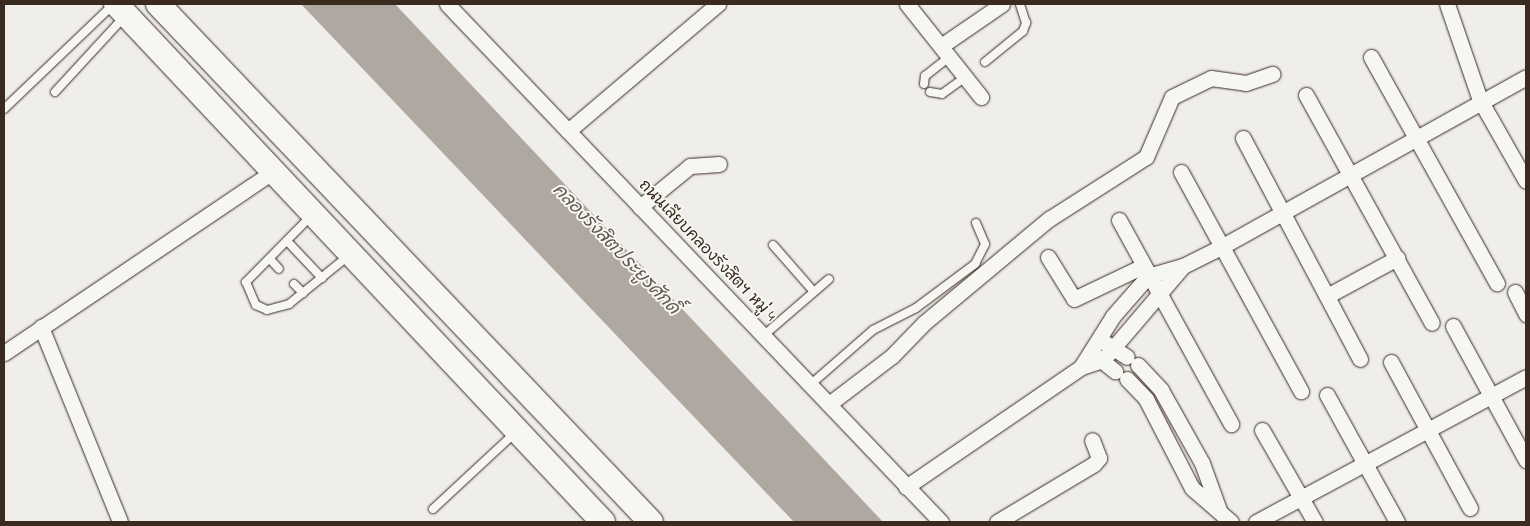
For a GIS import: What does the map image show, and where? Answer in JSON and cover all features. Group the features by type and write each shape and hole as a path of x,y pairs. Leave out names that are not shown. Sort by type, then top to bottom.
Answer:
{"main road":[{"path":"158,4 651,522"},
{"path":"119,7 312,215 604,522"}],"street":[{"name":"ถนนเลียบคลองรังสิตฯ หมู่ 4","path":"447,4 941,522"},
{"path":"568,131 718,4"},
{"path":"907,4 981,97"},
{"path":"945,52 1002,4"},
{"path":"1447,4 1480,100 1526,181"},
{"path":"1371,58 1497,283"},
{"path":"828,404 874,371 924,323 1050,220 1146,157 1172,97 1211,78 1246,84 1272,74"},
{"path":"1048,257 1074,299 1146,271 1183,266 1354,176 1480,100 1526,77"},
{"path":"1306,95 1354,176 1432,323"},
{"path":"1242,138 1360,359"},
{"path":"640,207 690,166 719,164"},
{"path":"4,353 272,172"},
{"path":"1181,172 1301,391"},
{"path":"1118,220 1231,424"},
{"path":"1327,296 1397,258"},
{"path":"1081,368 1089,351 1105,343 1158,294 1183,266"},
{"path":"1103,360 1105,343 1146,271"},
{"path":"1515,292 1526,314"},
{"path":"1453,326 1526,460"},
{"path":"41,327 120,522"},
{"path":"1105,343 1133,361 1161,390 1202,463 1219,510"},
{"path":"1089,351 1121,375 1146,399 1192,488 1231,522"},
{"path":"906,487 1081,368 1103,360"},
{"path":"1391,362 1426,431 1470,508"},
{"path":"1256,522 1526,377"},
{"path":"1327,395 1397,522"},
{"path":"1262,430 1315,522"},
{"path":"997,522 1094,464 1099,458 1092,440"}],"lane":[{"path":"985,62 1023,31 1026,24 1020,4"},
{"path":"56,92 119,7"},
{"path":"4,109 119,7"},
{"path":"924,84 925,76 945,52"},
{"path":"930,92 942,94 965,77"},
{"path":"312,215 246,282 256,305 267,310 282,308 350,255"},
{"path":"810,385 873,330 916,308 975,264 985,244 976,223"},
{"path":"287,241 322,278"},
{"path":"773,245 814,292"},
{"path":"270,258 279,269"},
{"path":"763,336 829,279"},
{"path":"294,284 302,293"},
{"path":"433,509 517,430"}],"water":[{"name":"คลองรังสิตประยูรศักดิ์","path":"301,4 395,4 883,522 794,522"}]}
